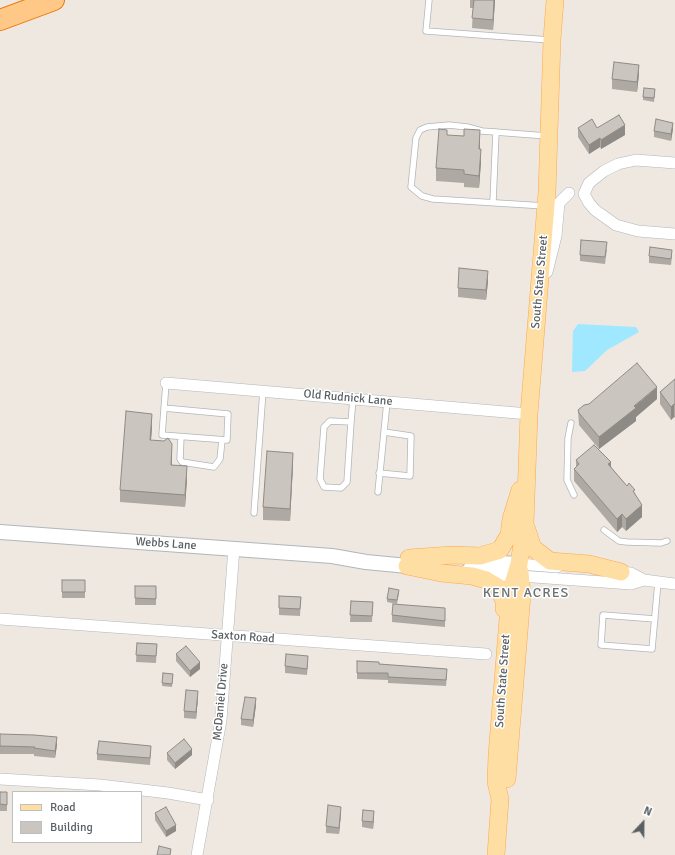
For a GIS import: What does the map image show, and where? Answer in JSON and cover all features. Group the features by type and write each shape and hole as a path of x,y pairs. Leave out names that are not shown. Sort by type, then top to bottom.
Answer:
{"highway":[{"path":"0,20 53,0"}],"main road":[{"name":"South State Street","path":"500,799 496,782 510,594 518,571 525,524 529,414 547,199 552,40 555,0"},
{"path":"408,562 452,555 480,556 500,550 509,536 511,519 527,469"},
{"path":"525,524 533,548 550,561 589,564 621,572"},
{"path":"408,562 441,573 481,578 498,587 504,601 499,671 501,706"},
{"name":"South State Street","path":"496,855 500,799 507,780 509,760 522,595 518,571"}],"street":[{"path":"675,163 636,160 618,164 604,171 589,183 584,194 588,203 595,210 616,225 638,231 675,234"},
{"path":"547,199 569,193 584,194"},
{"path":"538,306 556,236 559,202 569,193"},
{"name":"Old Rudnick Lane","path":"166,383 529,414"},
{"name":"Webbs Lane","path":"0,532 234,548 518,571"},
{"name":"McDaniel Drive","path":"197,855 208,800 221,720 234,548"},
{"path":"518,571 621,572 631,573 644,580 675,584"},
{"path":"518,571 632,584 644,580"},
{"name":"Saxton Road","path":"0,619 486,654"},
{"path":"0,779 100,785 168,793 208,800"}],"lane":[{"path":"429,0 426,31 552,40"},
{"path":"547,199 493,202 433,199 422,196 411,187 416,138 420,130 427,127 449,124 496,132 549,136"},
{"path":"493,202 496,132"},
{"path":"164,408 228,414 227,440 162,435 164,408 166,383"},
{"path":"254,513 263,391"},
{"path":"351,422 330,421 324,427 320,479 324,486 341,488 347,482 353,399"},
{"path":"378,492 387,402"},
{"path":"571,423 568,438 567,480 574,495"},
{"path":"379,473 410,476 411,436 384,432"},
{"path":"181,437 180,458 182,462 214,467 220,460 222,440"},
{"path":"604,530 619,541 661,543 667,541"},
{"path":"655,619 603,615 601,645 652,649 655,619 658,582"}],"water":[{"path":"578,324 636,327 639,332 607,350 585,371 572,372 573,331"}],"building":[{"path":"474,0 494,0 493,20 472,18"},
{"path":"614,62 639,65 637,82 612,79"},
{"path":"644,88 655,89 654,98 643,97"},
{"path":"619,115 625,125 601,140 600,138 589,145 578,128 592,119 597,128"},
{"path":"656,119 673,123 671,134 654,131"},
{"path":"439,129 447,130 447,135 464,136 464,129 480,130 479,149 481,149 479,176 464,174 464,170 436,168"},
{"path":"581,240 607,242 605,257 580,255"},
{"path":"650,247 672,250 671,259 649,256"},
{"path":"459,268 488,271 486,290 458,288"},
{"path":"637,363 657,387 634,406 636,408 599,437 578,410 584,405 589,404"},
{"path":"675,379 675,405 674,404 671,407 660,392"},
{"path":"126,411 152,414 150,440 164,441 168,438 172,444 171,465 187,466 185,495 120,490"},
{"path":"594,445 611,462 608,464 627,486 629,483 635,490 633,491 642,505 626,519 622,514 617,519 574,469 579,464 576,460"},
{"path":"267,451 293,453 290,509 263,507"},
{"path":"62,580 85,580 85,592 62,592"},
{"path":"135,586 156,586 156,599 135,598"},
{"path":"389,588 399,590 397,600 387,599"},
{"path":"279,596 301,597 300,609 279,608"},
{"path":"351,601 373,602 372,616 350,615"},
{"path":"393,604 445,608 445,621 392,615"},
{"path":"137,643 157,644 156,656 136,655"},
{"path":"186,646 200,662 190,671 176,654"},
{"path":"286,654 308,656 307,669 285,666"},
{"path":"357,661 447,669 446,680 388,677 388,673 357,673"},
{"path":"163,673 173,674 172,684 162,683"},
{"path":"186,690 198,691 196,712 184,711"},
{"path":"245,697 256,698 253,720 241,719"},
{"path":"0,734 57,737 55,751 34,748 35,747 0,746"},
{"path":"184,739 192,749 175,763 167,753"},
{"path":"99,741 151,746 150,758 97,754"},
{"path":"0,792 7,792 7,805 0,804"},
{"path":"328,805 341,807 339,828 326,826"},
{"path":"166,807 176,825 166,831 155,813"},
{"path":"363,810 374,811 373,822 362,821"},
{"path":"159,846 171,849 170,855 157,855"}],"district":[{"name":"KENT ACRES","path":"526,593"}]}
